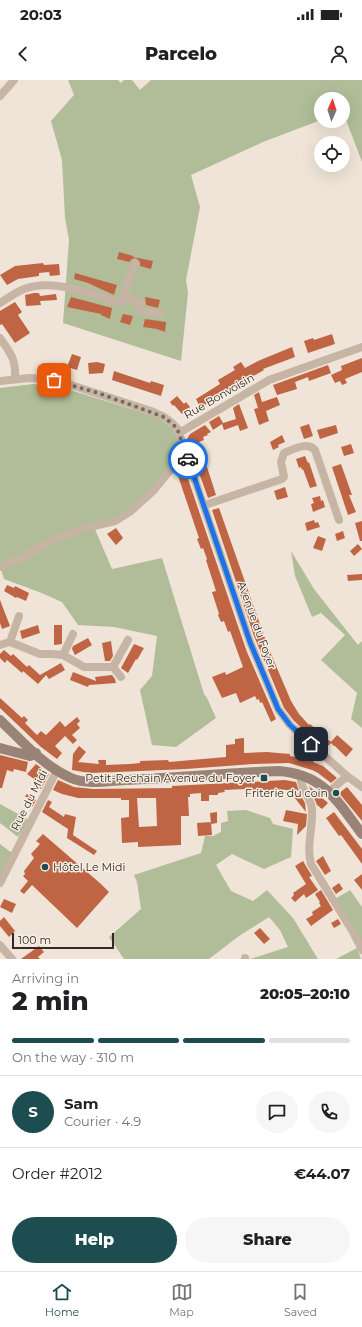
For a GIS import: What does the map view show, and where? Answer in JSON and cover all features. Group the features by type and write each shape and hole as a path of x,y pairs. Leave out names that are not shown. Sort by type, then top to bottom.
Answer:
{"main road":[{"path":"0,720 57,770 71,778 85,782 142,780 278,771 294,772 314,780 330,792 362,834"},
{"path":"0,748 30,756 36,753"}],"street":[{"path":"2,93 14,80"},
{"path":"0,83 2,93"},
{"path":"0,303 23,289 43,286 68,287 121,303 135,263"},
{"path":"123,296 141,303 139,311 161,314"},
{"path":"0,338 13,358 15,365 15,379"},
{"name":"Rue Bonvoisin","path":"0,381 15,379 46,379 62,382 101,394 164,417 177,428 179,433 269,380 362,347"},
{"name":"Avenue du Foyer","path":"179,433 205,505 250,642 278,709 290,725 347,776 362,787"},
{"path":"205,505 282,479 284,477 281,462 284,453 304,446 309,446 315,450 338,520"},
{"path":"0,567 20,559 50,541 81,529 115,521 131,511 154,490 177,462 187,457"},
{"path":"10,642 19,616"},
{"path":"63,655 73,634"},
{"path":"113,668 128,640"},
{"path":"0,645 10,642 40,654 63,655 84,666 113,668 121,677"},
{"name":"Rue du Midi","path":"0,883 57,770"},
{"path":"301,775 300,781 311,804 312,810 309,846 311,864 353,932 362,950"},
{"path":"330,792 347,776"},
{"path":"0,945 12,959"}],"green space":[{"path":"68,80 118,80 121,83 124,80 132,80 140,90 151,80 362,80 362,162 349,128 350,92 314,92 314,123 263,142 191,175 200,207 186,280 188,293 181,361 63,323 69,240 65,218 62,160 51,121 74,95"},
{"path":"33,384 64,388 157,417 172,428 179,441 178,455 150,491 122,514 94,527 112,569 162,558 204,694 216,718 176,747 152,745 140,690 152,676 157,636 114,627 78,625 62,602 4,579 0,566 0,388"},
{"path":"291,551 314,589 358,645 362,641 362,728 351,719 357,693 321,660 345,635 321,613 312,617 295,576"},
{"path":"0,804 29,820 18,837 0,823"},
{"path":"246,810 270,818 273,824 293,829 291,857 264,869 232,854 216,865 231,891 253,901 267,890 293,918 318,959 250,959 288,947 280,930 269,917 239,936 209,959 124,959 109,937 141,909 137,882 134,875 201,853 205,836 213,836 221,832 221,823 228,821 227,811"},
{"path":"0,844 12,853 0,878"},
{"path":"350,890 362,907 362,946 335,899"},
{"path":"357,948 361,959 336,959"}],"building":[{"path":"119,252 133,257 153,261 151,269 140,266 140,262 136,258 129,262 117,259"},
{"path":"43,263 44,265 59,264 60,275 50,276 49,272 39,273 39,276 18,279 7,285 0,275 15,266"},
{"path":"75,273 117,285 114,295 88,283 74,279"},
{"path":"39,293 40,296 56,294 57,300 40,301 41,305 26,306 25,295"},
{"path":"71,297 112,308 110,319 101,314 67,307"},
{"path":"145,297 160,300 158,308 146,305"},
{"path":"15,302 22,312 18,315 30,333 15,343 2,324 0,325 0,311"},
{"path":"123,314 133,316 130,325 120,322"},
{"path":"145,319 166,322 165,332 143,327"},
{"path":"332,334 335,344 308,353 304,341 313,338 314,340"},
{"path":"292,347 295,357 263,369 264,370 200,407 196,399 220,384 218,380 235,370 233,367 241,362 245,368"},
{"path":"72,354 81,357 77,370 67,367"},
{"path":"362,358 362,372 345,379 347,383 342,385 340,381 335,383 331,375 342,370 341,366"},
{"path":"97,362 105,364 103,373 89,374 88,363"},
{"path":"328,365 331,373 309,381 308,377 295,382 297,389 277,395 273,385"},
{"path":"114,371 150,383 151,381 164,385 161,396 112,380"},
{"path":"259,392 262,402 277,397 280,405 266,411 269,421 259,425 254,409 258,408 254,395"},
{"path":"177,396 184,404 186,402 190,407 182,414 170,402"},
{"path":"239,404 248,428 240,431 238,425 224,430 222,424 213,430 209,422 219,416 223,423 236,419 233,408"},
{"path":"309,424 313,436 304,439 300,427"},
{"path":"205,425 211,432 203,437 204,440 199,442 216,495 208,498 187,439 190,434"},
{"path":"336,425 338,433 320,439 317,430"},
{"path":"282,435 285,442 278,445 279,447 273,450 270,442"},
{"path":"351,444 354,453 344,456 341,447"},
{"path":"305,456 308,463 309,462 317,486 310,488 303,469 302,470 301,467 299,468 296,459"},
{"path":"341,464 352,495 349,495 356,512 348,515 332,467"},
{"path":"185,470 247,652 276,719 271,722 262,702 260,703 259,699 257,700 255,696 240,703 236,693 222,698 212,677 225,672 226,675 243,667 230,631 228,632 224,621 221,622 218,615 219,614 212,592 216,591 206,560 207,559 203,548 201,549 197,539 199,538 177,473"},
{"path":"285,487 288,497 277,500 274,491"},
{"path":"320,496 325,507 313,512 311,504 314,503 312,498"},
{"path":"219,508 268,647 291,701 299,714 309,725 310,724 331,742 337,735 353,749 346,757 331,743 325,749 294,721 284,708 254,636 212,510"},
{"path":"314,520 315,523 318,522 320,527 307,531 305,523"},
{"path":"362,521 362,541 360,541 355,523"},
{"path":"116,528 123,538 116,545 107,534"},
{"path":"343,531 345,538 337,541 335,534"},
{"path":"318,536 326,539 322,551 313,548"},
{"path":"358,544 362,549 354,556 350,551"},
{"path":"362,574 362,580 348,581 347,575"},
{"path":"7,585 14,588 15,586 29,593 26,601 17,597 16,598 4,591"},
{"path":"0,600 10,626 2,629 0,623"},
{"path":"38,625 40,633 22,639 20,631"},
{"path":"54,625 62,625 62,644 54,645"},
{"path":"88,638 92,645 75,655 72,649 73,646"},
{"path":"111,641 113,656 110,661 105,661 102,643"},
{"path":"134,644 144,648 128,673 121,668"},
{"path":"4,650 11,656 13,654 27,667 29,665 40,675 61,663 65,670 49,679 46,675 38,684 7,660 5,663 0,658 0,654"},
{"path":"73,672 96,681 95,677 112,675 116,683 89,685 88,687 70,680"},
{"path":"0,698 22,718 24,716 28,720 25,723 37,735 41,731 46,735 60,721 65,727 77,717 80,721 77,724 80,728 72,735 77,740 73,744 65,736 55,746 62,753 57,759 41,747 0,708"},
{"path":"244,738 244,753 267,752 290,754 290,756 301,758 306,747 316,758 313,762 323,766 337,778 331,783 312,770 289,763 89,773 72,770 73,754 79,746 86,752 78,762 99,764 98,760 106,760 106,765 130,764 140,763 140,761 168,760 169,762 226,757 226,745 235,744 235,739"},
{"path":"0,755 28,762 26,772 14,769 13,772 7,770 2,788 0,788"},
{"path":"36,764 49,774 41,789 37,786 38,784 33,781 34,779 27,774"},
{"path":"58,780 74,787 93,789 172,788 172,786 285,780 296,782 299,791 275,789 275,792 269,793 269,790 245,792 245,789 224,790 225,792 218,793 218,795 209,795 209,801 201,801 201,793 190,794 190,797 188,797 189,816 181,816 181,845 138,847 138,842 122,843 121,818 129,817 129,800 121,800 121,798 78,798 53,790","holes":["137,798 156,798 157,826 139,827"]},
{"path":"309,786 328,803 322,809 317,805"},
{"path":"347,787 362,805 362,821 339,793"},
{"path":"299,792 305,803 306,812 294,797"},
{"path":"27,794 36,800 32,807 25,802 28,799 25,796"},
{"path":"48,800 52,802 49,807 64,817 65,814 76,817 73,835 97,851 94,855 67,838 68,829 42,812"},
{"path":"286,810 307,814 306,826 297,835 298,824 283,821"},
{"path":"217,812 217,823 211,824 210,813"},
{"path":"334,812 362,849 362,864 341,835 339,836 326,818"},
{"path":"211,822 212,835 198,836 197,823"},
{"path":"43,834 109,892 77,928 32,885 24,894 20,891 28,881 23,876 25,874 24,871 34,858 31,854 40,844 36,841"},
{"path":"323,856 331,871 325,875 316,861"},
{"path":"303,861 312,876 309,877 318,890 306,898 304,894 295,902 291,898 294,895 293,893 306,884 295,866"},
{"path":"362,874 362,890 354,880"},
{"path":"339,883 343,889 336,894 332,888"},
{"path":"321,890 333,910 311,926 306,919 313,915 312,912 321,906 315,894"},
{"path":"4,899 16,904 12,913 0,907"},
{"path":"4,917 15,931 9,937 0,926 0,921"},
{"path":"338,919 341,924 334,928 331,923"},
{"path":"260,928 270,939 264,944 254,933"},
{"path":"39,946 44,952 38,957 40,959 21,959"}],"way so far":[{"path":"54,380 101,394 164,417 177,428 188,459"}],"place":[{"name":"Petit-Rechain Avenue du Foyer","path":"264,778"},
{"name":"Friterie du coin","path":"336,793"},
{"name":"Hôtel Le Midi","path":"45,867"}],"route":[{"path":"188,459 205,505 250,642 278,709 290,725 311,744"}]}
